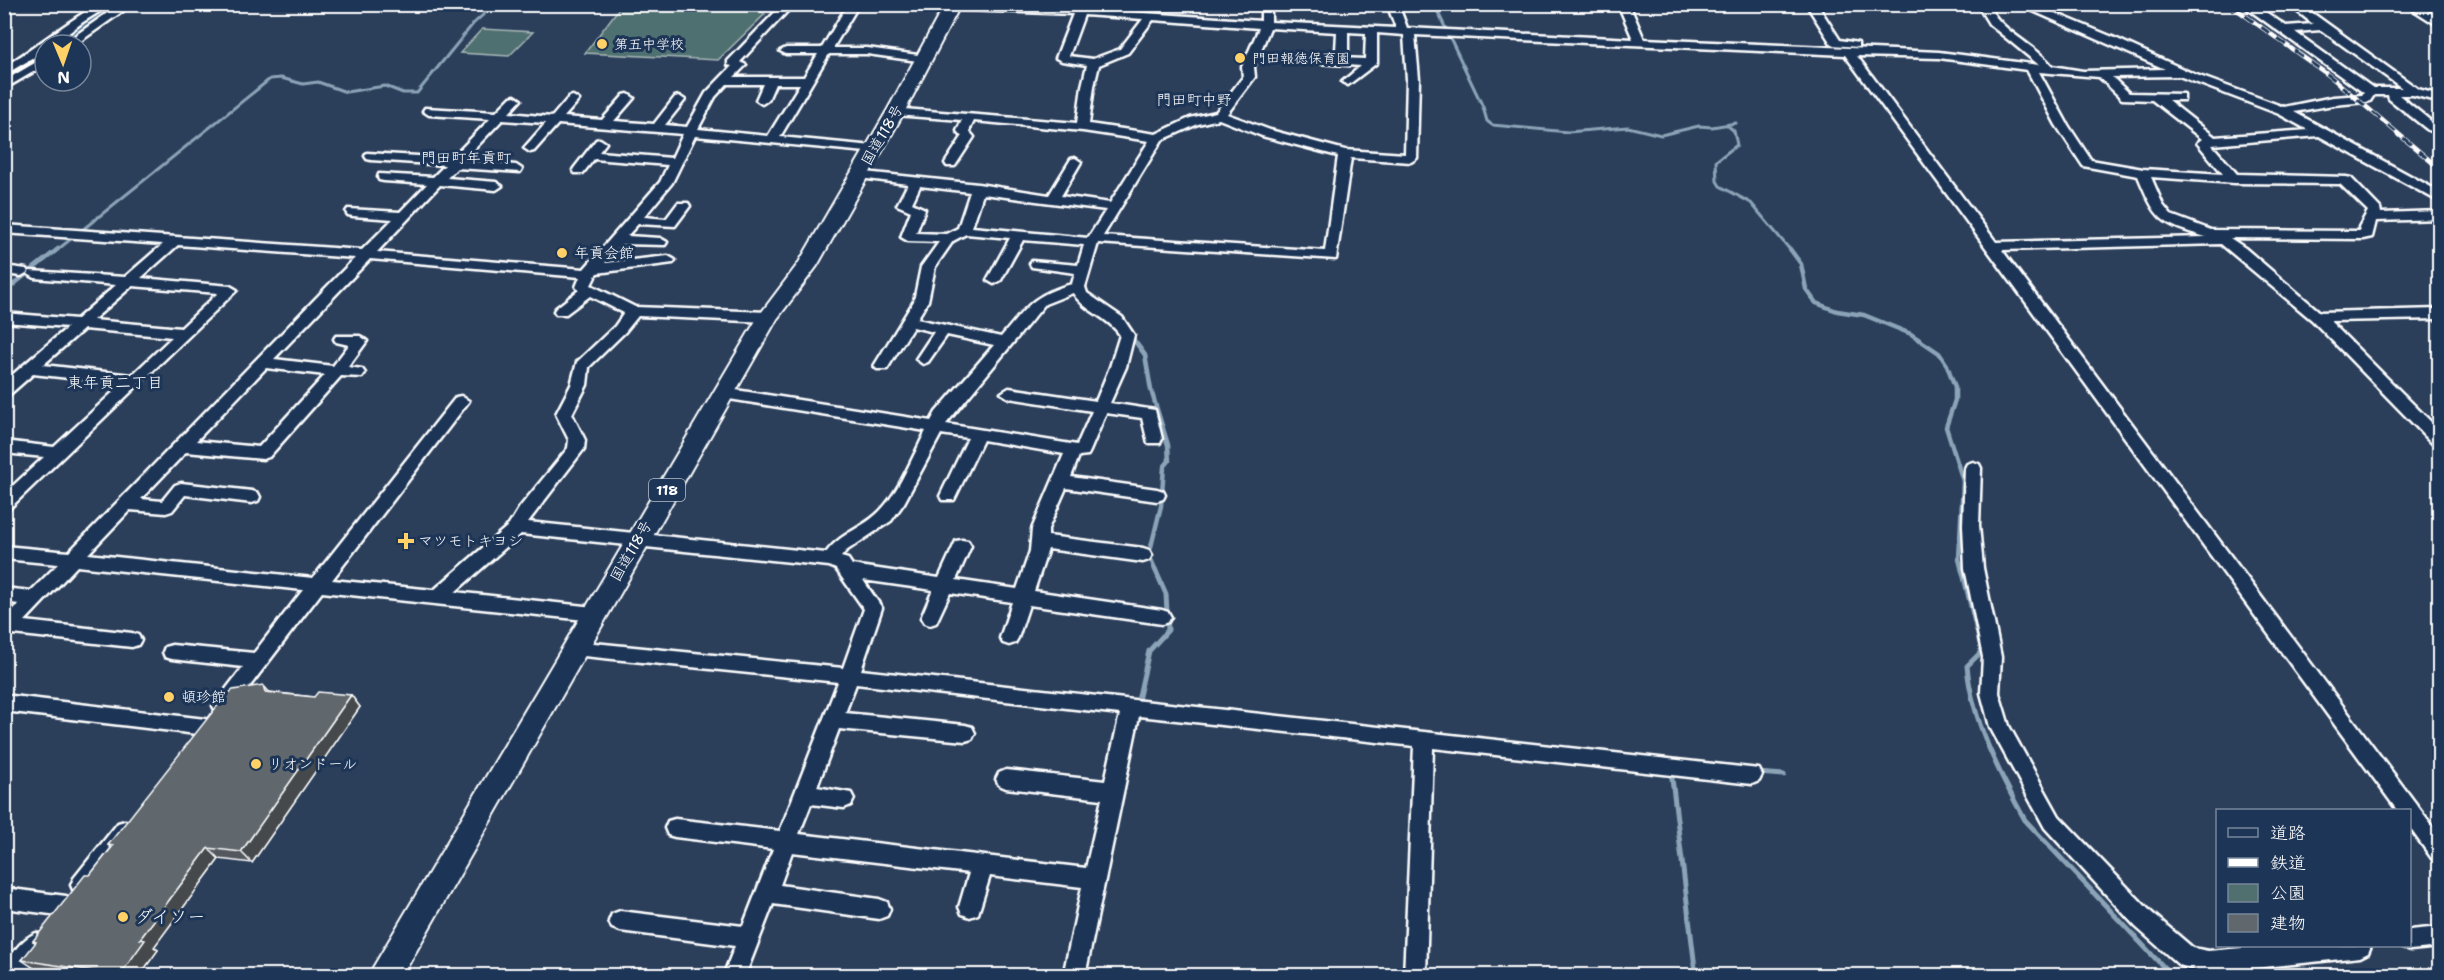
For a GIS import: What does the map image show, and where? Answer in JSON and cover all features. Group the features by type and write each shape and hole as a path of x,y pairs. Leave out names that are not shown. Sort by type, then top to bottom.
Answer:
{"highway":[{"name":"国道118号","path":"384,975 768,317 799,278 953,6"}],"street":[{"path":"62,33 107,4"},
{"path":"86,33 128,4"},
{"path":"768,317 632,311 584,287 590,272 666,183 710,95 740,65 732,63 789,4"},
{"path":"772,140 826,51 838,26 854,4"},
{"path":"862,4 1042,7 1150,17 1372,31 1939,55 2102,74 2182,72"},
{"path":"1220,115 1250,77 1248,68 1266,25 1266,4"},
{"path":"895,111 1083,128 1157,138 1194,121 1220,115 1266,133 1345,154 1411,158 1413,79 1406,32 1392,4"},
{"path":"1623,4 1640,42"},
{"path":"1811,4 1836,43 1860,46 1873,52"},
{"path":"1982,4 1986,15 2036,54 2048,69"},
{"path":"2022,4 2182,72 2283,111 2439,198"},
{"path":"2246,4 2284,29 2369,94 2409,96 2439,102"},
{"path":"2293,4 2414,91 2439,102"},
{"path":"2409,4 2439,24"},
{"path":"1080,11 1062,58 1094,63 1124,51 1150,17"},
{"path":"2284,29 2323,27"},
{"path":"1342,51 1343,29"},
{"path":"1348,82 1371,63 1372,31"},
{"path":"786,51 867,51 925,59"},
{"path":"1848,52 2408,809"},
{"path":"4,72 33,53"},
{"path":"1317,60 1371,63"},
{"path":"1083,128 1086,85 1091,78 1094,63"},
{"path":"1991,246 2219,237 2363,235 2367,234 2366,227 2373,217 2373,208 2346,181 2234,179 2143,173 2087,163 2062,125 2031,67"},
{"path":"4,86 33,68"},
{"path":"2102,74 2120,93 2126,96 2180,97"},
{"path":"762,100 771,80"},
{"path":"724,81 808,80"},
{"path":"2283,111 2369,94 2414,91"},
{"path":"2393,96 2432,127"},
{"path":"2156,97 2211,140"},
{"path":"605,124 628,98"},
{"path":"447,113 459,100"},
{"path":"7,629 369,255 515,100"},
{"path":"530,148 573,100"},
{"path":"657,128 679,100"},
{"path":"429,111 657,128 873,150"},
{"path":"951,163 968,137 963,131 970,117"},
{"path":"2234,179 2203,143 2211,140 2323,132"},
{"path":"723,393 1082,451 1118,367 1127,335 1115,319 1095,309 1083,298 1078,287 1093,240 1157,138"},
{"path":"579,170 600,143"},
{"path":"916,181 904,205 918,208 908,237 948,238 964,230 1331,256 1345,154"},
{"path":"591,155 678,162"},
{"path":"371,156 516,169"},
{"path":"1054,198 1075,162"},
{"path":"2143,173 2157,206 2166,218 2177,224 2219,237 2317,317 2439,441"},
{"path":"859,174 1114,207"},
{"path":"384,177 496,186"},
{"path":"2421,187 2439,209"},
{"path":"964,230 978,188"},
{"path":"635,220 670,223 682,206"},
{"path":"353,212 406,216"},
{"path":"2373,217 2439,215"},
{"path":"4,229 590,272 668,260"},
{"path":"994,280 1019,235"},
{"path":"882,366 921,301 928,267 948,238"},
{"path":"617,240 660,242"},
{"path":"4,391 174,242"},
{"path":"1037,264 1084,270"},
{"path":"4,270 230,290 4,504"},
{"path":"830,560 840,546 885,517 896,503 935,427 955,398 1040,301 1059,292 1078,287"},
{"path":"561,311 588,290"},
{"path":"438,597 516,527 526,511 576,449 577,440 564,414 579,385 582,365 621,329 631,317 632,311"},
{"path":"2317,317 2439,314"},
{"path":"4,317 185,333"},
{"path":"910,322 1005,343"},
{"path":"923,359 943,329"},
{"path":"184,446 263,453 337,371 360,341 341,339"},
{"path":"263,363 357,373"},
{"path":"30,369 136,380"},
{"path":"1009,393 1149,414 1154,439"},
{"path":"191,746 315,584 461,400"},
{"path":"948,496 978,434"},
{"path":"4,447 59,453"},
{"path":"1009,638 1039,551 1040,529 1074,450"},
{"path":"1973,468 1971,525 1974,568 1992,657 1990,693 2000,728 2052,822 2144,920 2187,957 2208,962 2342,947"},
{"path":"1060,481 1157,495"},
{"path":"128,504 166,507 181,489 252,497"},
{"path":"516,527 830,560 842,564 873,608 850,676 734,975"},
{"path":"1040,541 1143,555"},
{"path":"930,618 962,546"},
{"path":"4,552 594,614"},
{"path":"846,571 1162,617"},
{"path":"4,595 36,599"},
{"path":"7,629 132,640"},
{"path":"574,648 850,676 1752,776"},
{"path":"172,652 258,661"},
{"path":"4,703 206,727"},
{"path":"1074,975 1131,708"},
{"path":"833,720 965,733"},
{"path":"1415,975 1424,740"},
{"path":"1006,779 1113,791"},
{"path":"804,794 844,799"},
{"path":"11,975 139,812"},
{"path":"2411,814 2439,853"},
{"path":"675,828 1095,879"},
{"path":"970,907 982,866"},
{"path":"766,893 879,909"},
{"path":"4,898 66,906"},
{"path":"620,921 749,938"},
{"path":"2411,940 2439,938"}],"green space":[{"path":"628,5 756,8 765,14 718,60 585,53 620,7"},
{"path":"482,29 533,32 509,56 460,53"}],"building":[{"path":"263,685 265,692 314,697 318,692 351,695 241,852 208,848 140,939 145,940 120,975 22,960 36,942 33,941 85,875 90,875 113,846 108,845 225,696 233,690"}],"waterway":[{"path":"74,33 118,4"},
{"path":"56,251 270,79 281,78 303,84 318,82 346,92 385,86 403,93 417,93 473,24 495,4"},
{"path":"1434,4 1483,107 1487,121 1492,125 1568,132 1628,127 1661,135 1699,126 1712,127 1736,123"},
{"path":"1805,4 1828,40"},
{"path":"4,79 33,60"},
{"path":"1727,125 1734,131 1737,145 1716,161 1717,181 1720,186 1751,203 1791,251"},
{"path":"4,292 58,249"},
{"path":"1790,249 1801,264 1806,289 1816,303 1837,311 1864,315 1911,334 1939,353 1947,365 1955,387 1955,400 1946,427 1963,481 1959,559 1962,571"},
{"path":"1131,336 1145,355 1151,390 1168,445 1169,461 1164,467 1161,506 1149,555 1156,571"},
{"path":"1137,705 1149,651 1168,630 1166,594 1155,569"},
{"path":"1962,569 1981,648 1980,653 1967,666 1970,686 1981,727 2006,784 2025,820 2172,976"},
{"path":"1671,770 1696,976"},
{"path":"1757,773 1784,775"}],"railway":[{"path":"2229,4 2331,77 2440,169"}],"place":[{"name":"第五中学校","path":"602,44"},
{"name":"門田報徳保育園","path":"1240,58"},
{"name":"年貢会館","path":"562,253"},
{"name":"マツモトキヨシ","path":"406,541"},
{"name":"頓珍館","path":"169,697"},
{"name":"リオンドール","path":"256,764"},
{"name":"ダイソー","path":"123,917"}],"district":[{"name":"門田町中野","path":"1194,100"},
{"name":"門田町年貢町","path":"466,158"},
{"name":"東年貢二丁目","path":"115,382"}]}
